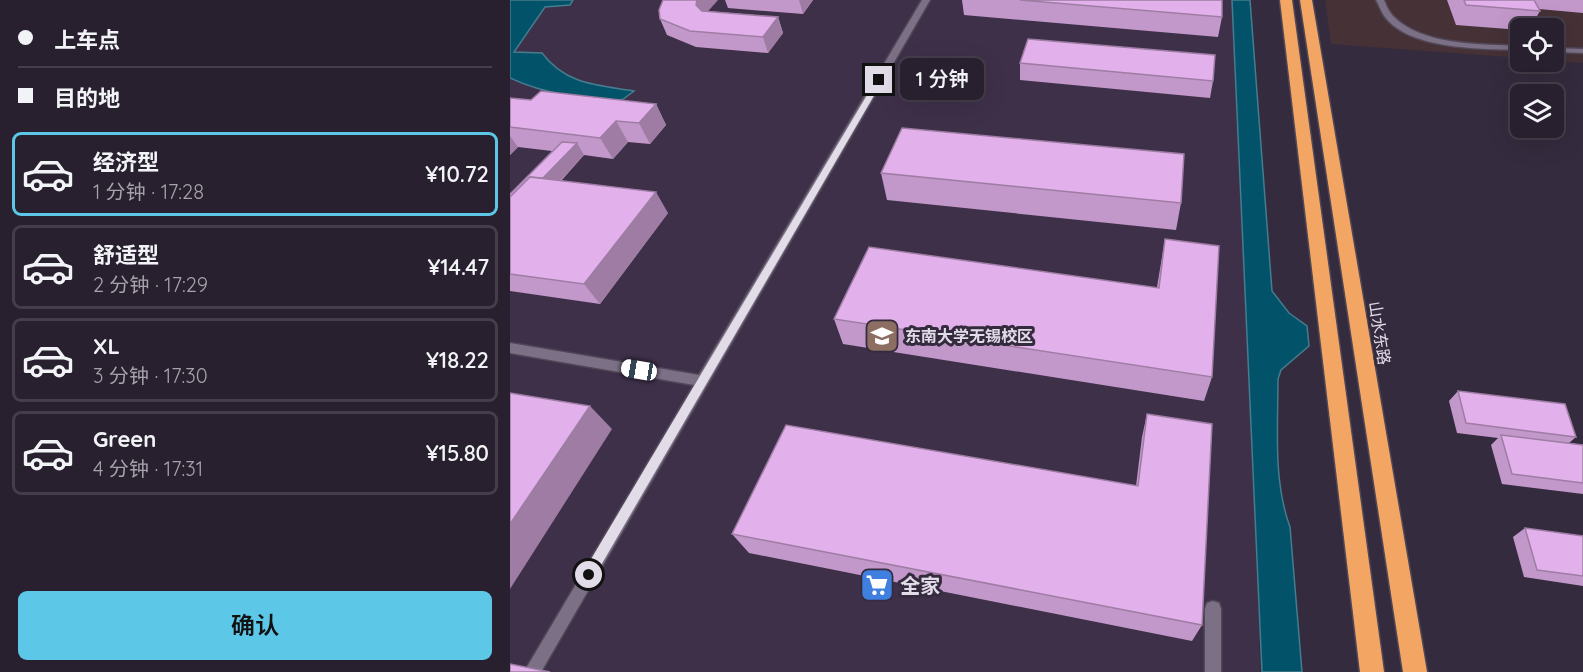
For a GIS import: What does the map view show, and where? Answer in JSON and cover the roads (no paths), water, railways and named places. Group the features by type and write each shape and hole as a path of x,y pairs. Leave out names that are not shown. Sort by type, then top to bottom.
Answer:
{"highway":[{"path":"1286,0 1372,672"},
{"name":"山水东路","path":"1306,0 1415,672"}],"lane":[{"path":"532,672 926,0"},
{"path":"1380,0 1391,20 1419,35 1457,45 1510,47"},
{"path":"1564,50 1583,51"},
{"path":"510,348 703,381"},
{"path":"1213,672 1214,609"}],"water":[{"path":"510,0 573,0 570,5 545,7 514,52 542,53 551,64 572,78 595,85 634,91 622,100 578,97 551,92 510,78"},
{"path":"1232,0 1250,0 1272,291 1289,313 1307,326 1309,346 1281,370 1278,379 1277,435 1281,491 1290,527 1302,672 1262,672"}],"place":[{"name":"东南大学无锡校区","path":"882,336"},
{"name":"全家","path":"877,585"}]}
